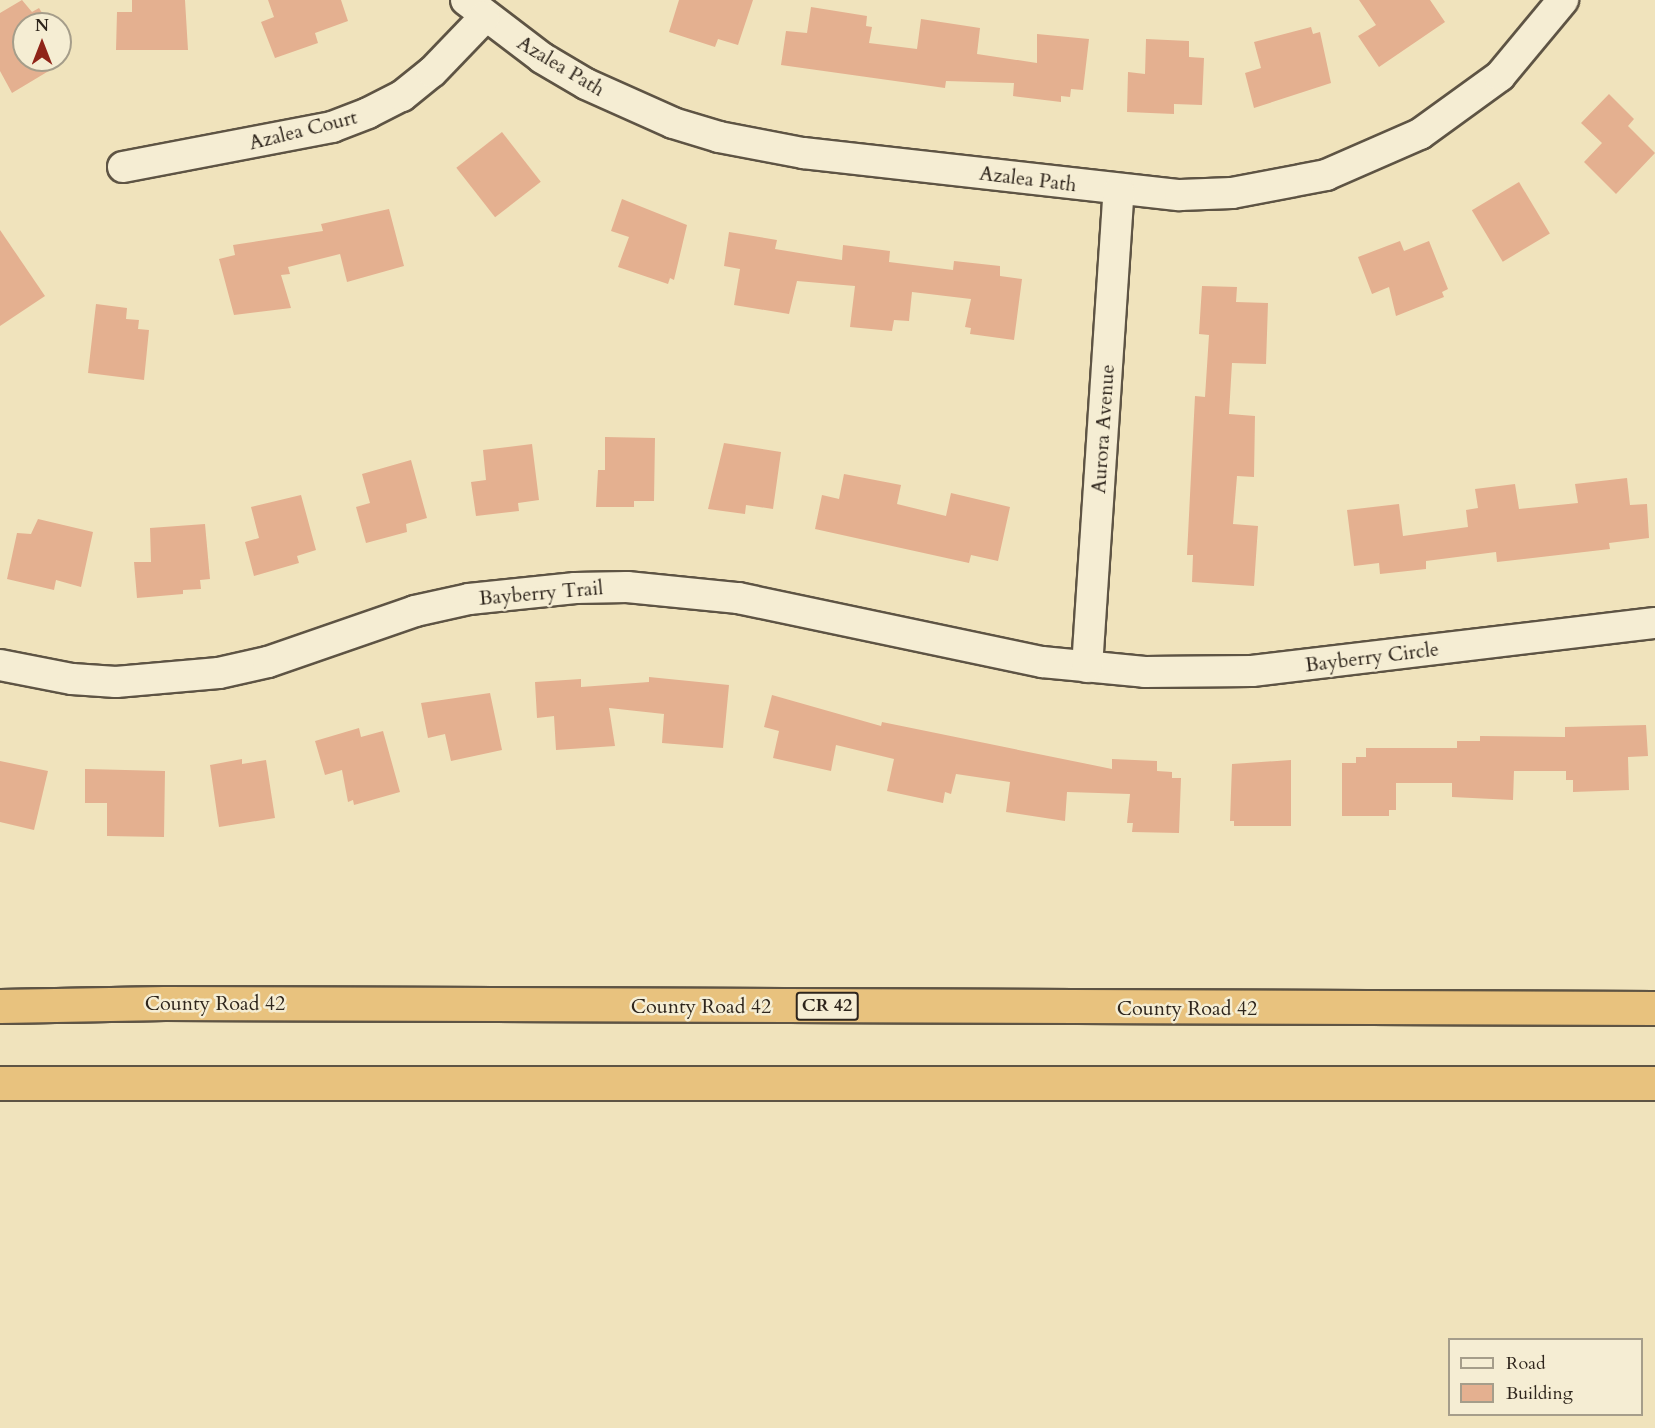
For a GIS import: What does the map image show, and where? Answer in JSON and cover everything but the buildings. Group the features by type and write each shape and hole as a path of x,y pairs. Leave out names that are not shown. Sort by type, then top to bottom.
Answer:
{"highway":[{"name":"County Road 42","path":"0,1006 177,1003 1655,1008"},
{"path":"0,1083 1655,1083"}],"street":[{"name":"Azalea Path","path":"476,8 542,58 586,84 673,123 719,137 803,153 1180,195 1232,193 1326,175 1367,160 1428,129 1500,76 1563,0"},
{"name":"Azalea Court","path":"123,167 332,127 368,113 402,96 432,72 476,8"},
{"name":"Aurora Avenue","path":"1087,667 1119,190"},
{"name":"Bayberry Trail","path":"0,665 72,679 168,680 268,663 415,611 470,599 575,588 627,586 738,598 988,652 1087,667"},
{"name":"Bayberry Circle","path":"1087,667 1145,672 1252,671 1655,623"}]}
